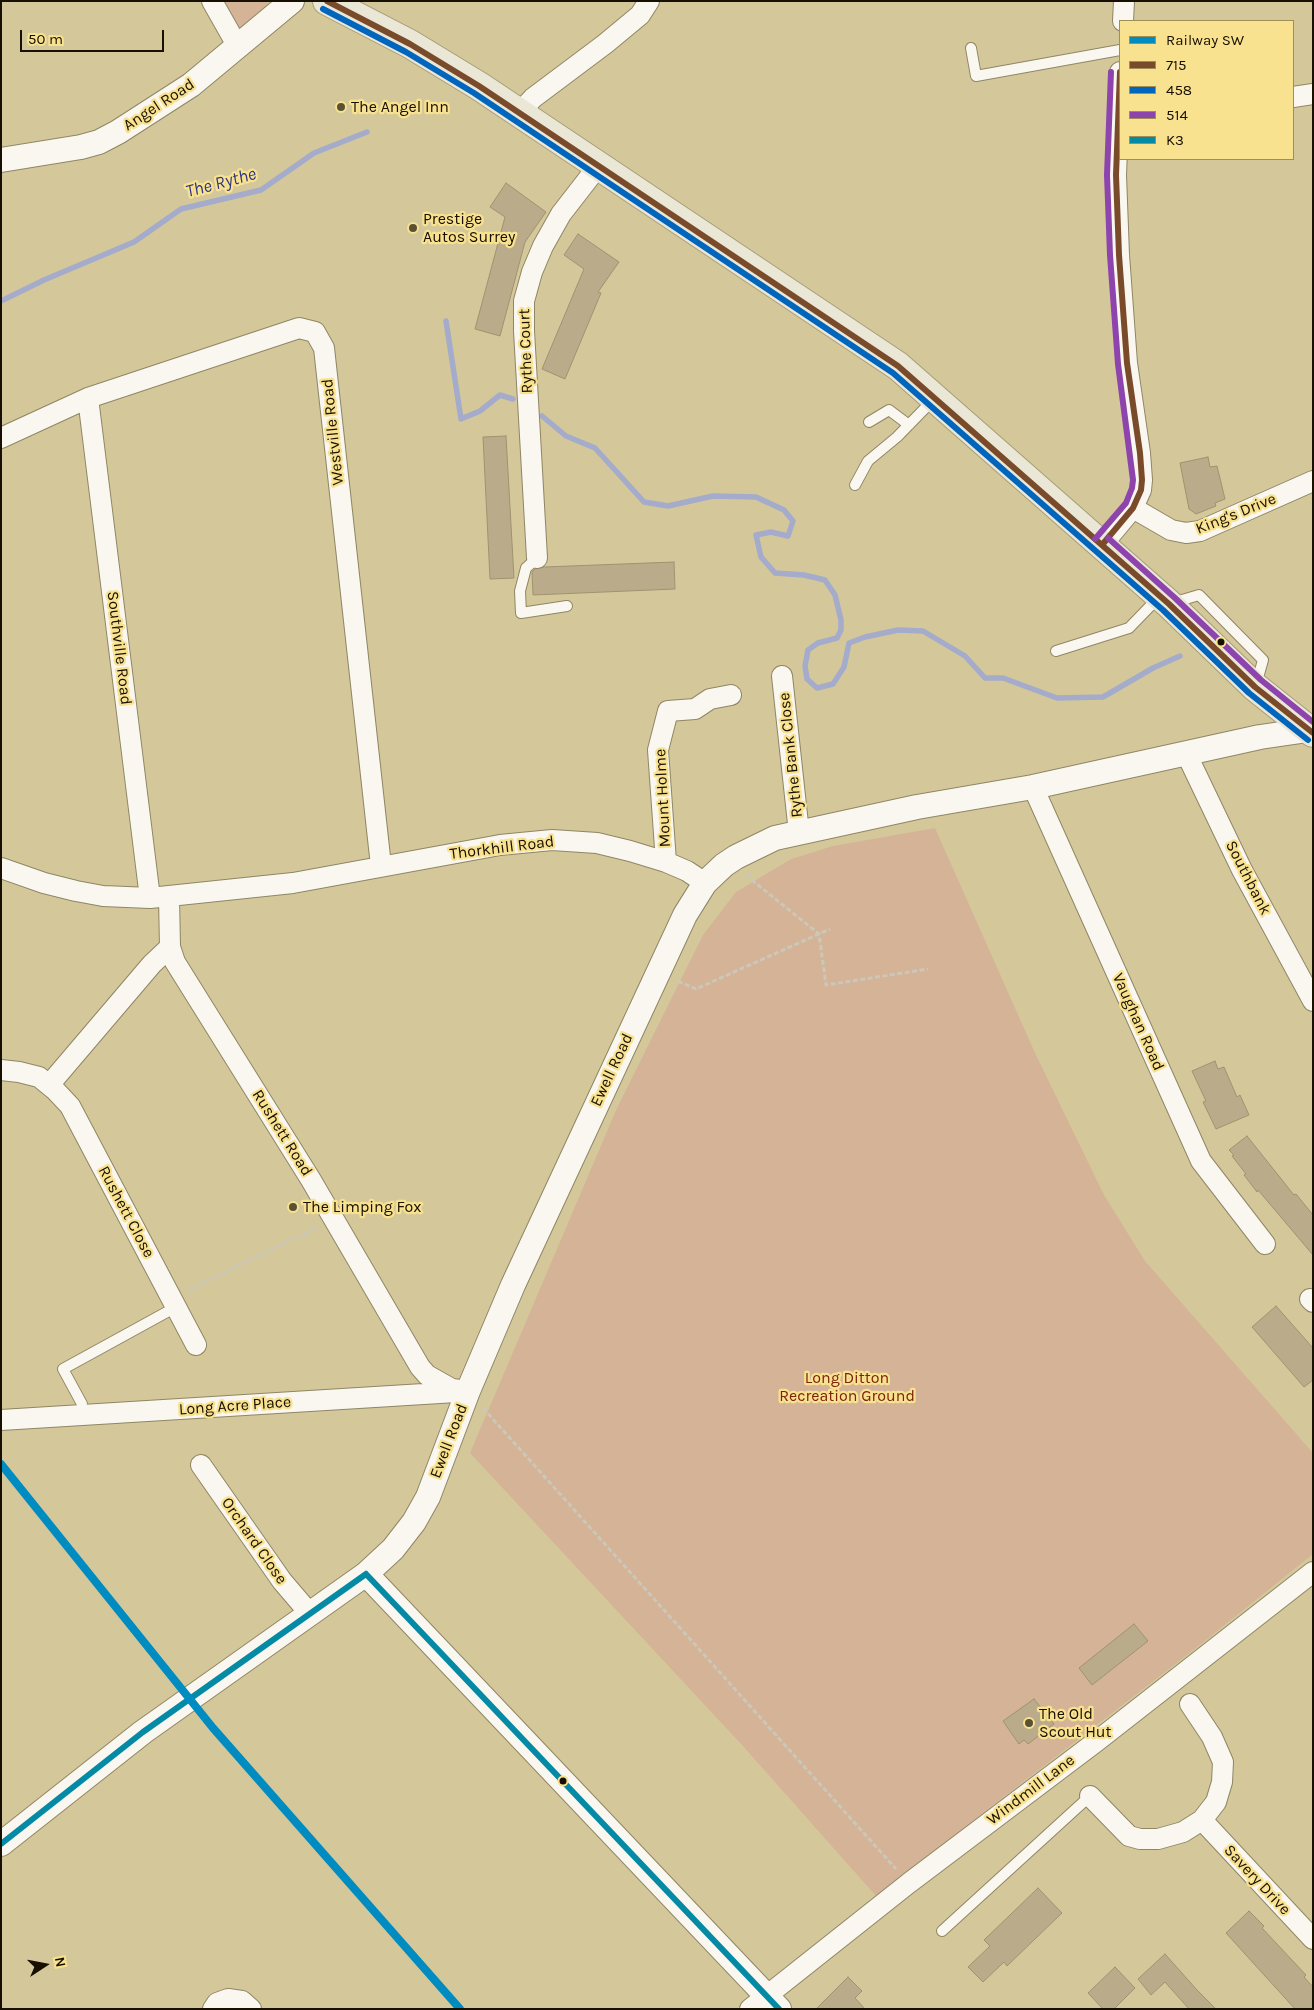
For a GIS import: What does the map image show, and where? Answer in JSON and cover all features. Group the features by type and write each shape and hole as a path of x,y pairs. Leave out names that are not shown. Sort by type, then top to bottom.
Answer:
{"main road":[{"path":"327,1 410,44 479,86 518,114 600,165 898,366 1164,600 1255,687 1311,730"}],"street":[{"path":"212,1 238,47"},
{"name":"Angel Road","path":"1,160 80,147 99,142 118,132 191,85 292,1"},
{"path":"518,114 534,98 606,44 640,15 649,1"},
{"path":"1123,20 1124,1"},
{"path":"1294,97 1313,94"},
{"path":"1102,545 1133,508 1142,480 1123,320 1116,175 1119,119"},
{"name":"Rythe Court","path":"537,558 524,331 524,300 532,272 543,246 561,214 600,165"},
{"name":"Westville Road","path":"1,438 88,398 299,328 315,332 324,348 380,866"},
{"name":"Southville Road","path":"88,398 160,898"},
{"name":"King's Drive","path":"1133,508 1171,530 1186,533 1200,531 1313,481"},
{"name":"Rythe Bank Close","path":"782,676 799,833"},
{"name":"Mount Holme","path":"666,862 658,750 668,711 695,709 710,699 731,694"},
{"path":"705,883 736,857 775,838 917,807 1033,787 1260,737 1311,730"},
{"name":"Southbank","path":"1186,753 1242,870 1313,1001"},
{"name":"Vaughan Road","path":"1033,787 1201,1161 1265,1244"},
{"name":"Thorkhill Road","path":"1,868 44,883 76,891 103,896 160,898 293,883 500,845 552,840 597,843 666,862 687,871 705,883"},
{"name":"Ewell Road","path":"1,1844 143,1732 217,1678 311,1615 366,1574 393,1549 414,1522 428,1497 468,1391 513,1285 685,915 705,883"},
{"name":"Rushett Road","path":"160,898 175,962 334,1219 420,1366 428,1375 452,1389 468,1391"},
{"path":"49,1085 152,964 170,947"},
{"name":"Rushett Close","path":"1,1070 39,1077 70,1106 196,1345"},
{"name":"Long Acre Place","path":"1,1420 468,1391"},
{"name":"Orchard Close","path":"200,1465 282,1581 311,1615"},
{"name":"Windmill Lane","path":"765,2004 909,1883 1089,1747 1313,1572"},
{"path":"366,1574 765,2004"},
{"path":"1090,1796 1129,1836 1140,1839 1158,1839 1183,1832 1202,1820 1216,1802 1222,1782 1223,1762 1212,1737 1190,1704"},
{"name":"Savery Drive","path":"1202,1820 1313,1939"},
{"path":"213,2009 217,2003 228,1999 242,2001 251,2009"}],"lane":[{"path":"971,48 976,76 1119,50"},
{"path":"855,485 868,461 909,425 935,398"},
{"path":"869,422 889,410 909,425"},
{"path":"537,558 526,568 520,591 521,613 567,606"},
{"path":"1056,651 1129,628 1164,600"},
{"path":"82,1404 63,1369 173,1302"},
{"path":"942,1931 1090,1796"}],"path":[{"path":"736,857 753,881 819,934 826,985 928,969"},
{"path":"658,972 696,990 830,929"},
{"path":"173,1302 186,1291 334,1219"},
{"path":"468,1391 909,1883"}],"green space":[{"path":"221,1 268,1 269,7 246,28 240,28 237,27"},
{"name":"Long Ditton Recreation Ground","path":"935,828 1035,1053 1104,1195 1145,1261 1313,1453 1313,1554 1196,1648 876,1896 742,1745 470,1453 617,1108 703,935 736,892 791,859 833,846"}],"building":[{"path":"506,183 546,212 525,242 500,336 475,329 505,217 490,207"},
{"path":"578,234 619,262 598,292 601,293 565,379 542,369 584,269 564,255"},
{"path":"506,436 514,578 490,579 483,437"},
{"path":"1208,457 1210,467 1217,466 1225,499 1215,503 1216,506 1196,514 1189,509 1180,463"},
{"path":"674,562 675,589 533,595 532,572 535,569 544,567"},
{"path":"1215,1061 1218,1069 1224,1067 1237,1097 1240,1095 1249,1115 1216,1129 1203,1102 1206,1101 1192,1071"},
{"path":"1247,1136 1294,1195 1296,1194 1313,1215 1313,1255 1258,1190 1257,1192 1232,1156 1234,1155 1229,1150"},
{"path":"1276,1306 1313,1348 1313,1380 1304,1387 1252,1327"},
{"path":"1134,1624 1148,1641 1092,1685 1079,1668"},
{"name":"The Old Scout Hut","path":"1034,1699 1054,1724 1028,1744 1024,1740 1019,1744 1003,1721"},
{"path":"1038,1888 1062,1913 1007,1966 1004,1962 983,1982 968,1967 990,1946 984,1940"},
{"path":"1249,1911 1264,1926 1262,1928 1306,1975 1304,1977 1313,1987 1313,2009 1295,2009 1226,1933"},
{"path":"1165,1954 1216,2009 1189,2009 1165,1982 1151,1995 1138,1979"},
{"path":"1115,1967 1135,1988 1114,2009 1103,2009 1088,1993"},
{"path":"848,1977 862,1991 855,1998 865,2009 816,2009"}],"waterway":[{"name":"The Rythe","path":"1,301 44,280 134,242 181,209 261,190 314,153 367,132"},
{"path":"446,321 461,419 480,411 500,395 513,399"},
{"path":"542,416 566,436 595,448 644,502 668,506 713,496 756,497 784,510 793,521 788,536 771,532 756,535 761,557 775,573 804,575 825,580 835,595 841,620 841,630 837,638 818,643 808,650 805,666 807,679 817,688 833,684 844,667 849,643 865,637 898,630 923,631 965,656 985,678 1003,678 1057,698 1103,697 1153,668 1180,656"}],"rail line":[{"name":"SW","path":"1,1464 213,1728 460,2009"}],"transit line":[{"name":"715","path":"327,1 410,44 479,86 898,366 1169,604 1255,687 1313,733"},
{"name":"458","path":"323,9 406,52 474,93 893,373 1163,610 1249,693 1308,740"},
{"name":"514","path":"1095,539 1126,503 1133,480 1118,364 1110,255 1107,175 1111,72"},
{"name":"715","path":"1102,545 1133,508 1141,490 1142,480 1127,363 1119,255 1116,175 1119,98"},
{"name":"514","path":"1108,538 1175,598 1261,680 1313,722"},
{"name":"K3","path":"366,1574 779,2009"},
{"name":"K3","path":"1,1844 143,1732 366,1574"}],"place":[{"name":"The Angel Inn","path":"341,107"},
{"name":"Prestige Autos Surrey","path":"413,228"},
{"name":"The Limping Fox","path":"293,1207"},
{"name":"The Old Scout Hut","path":"1029,1723"}]}
